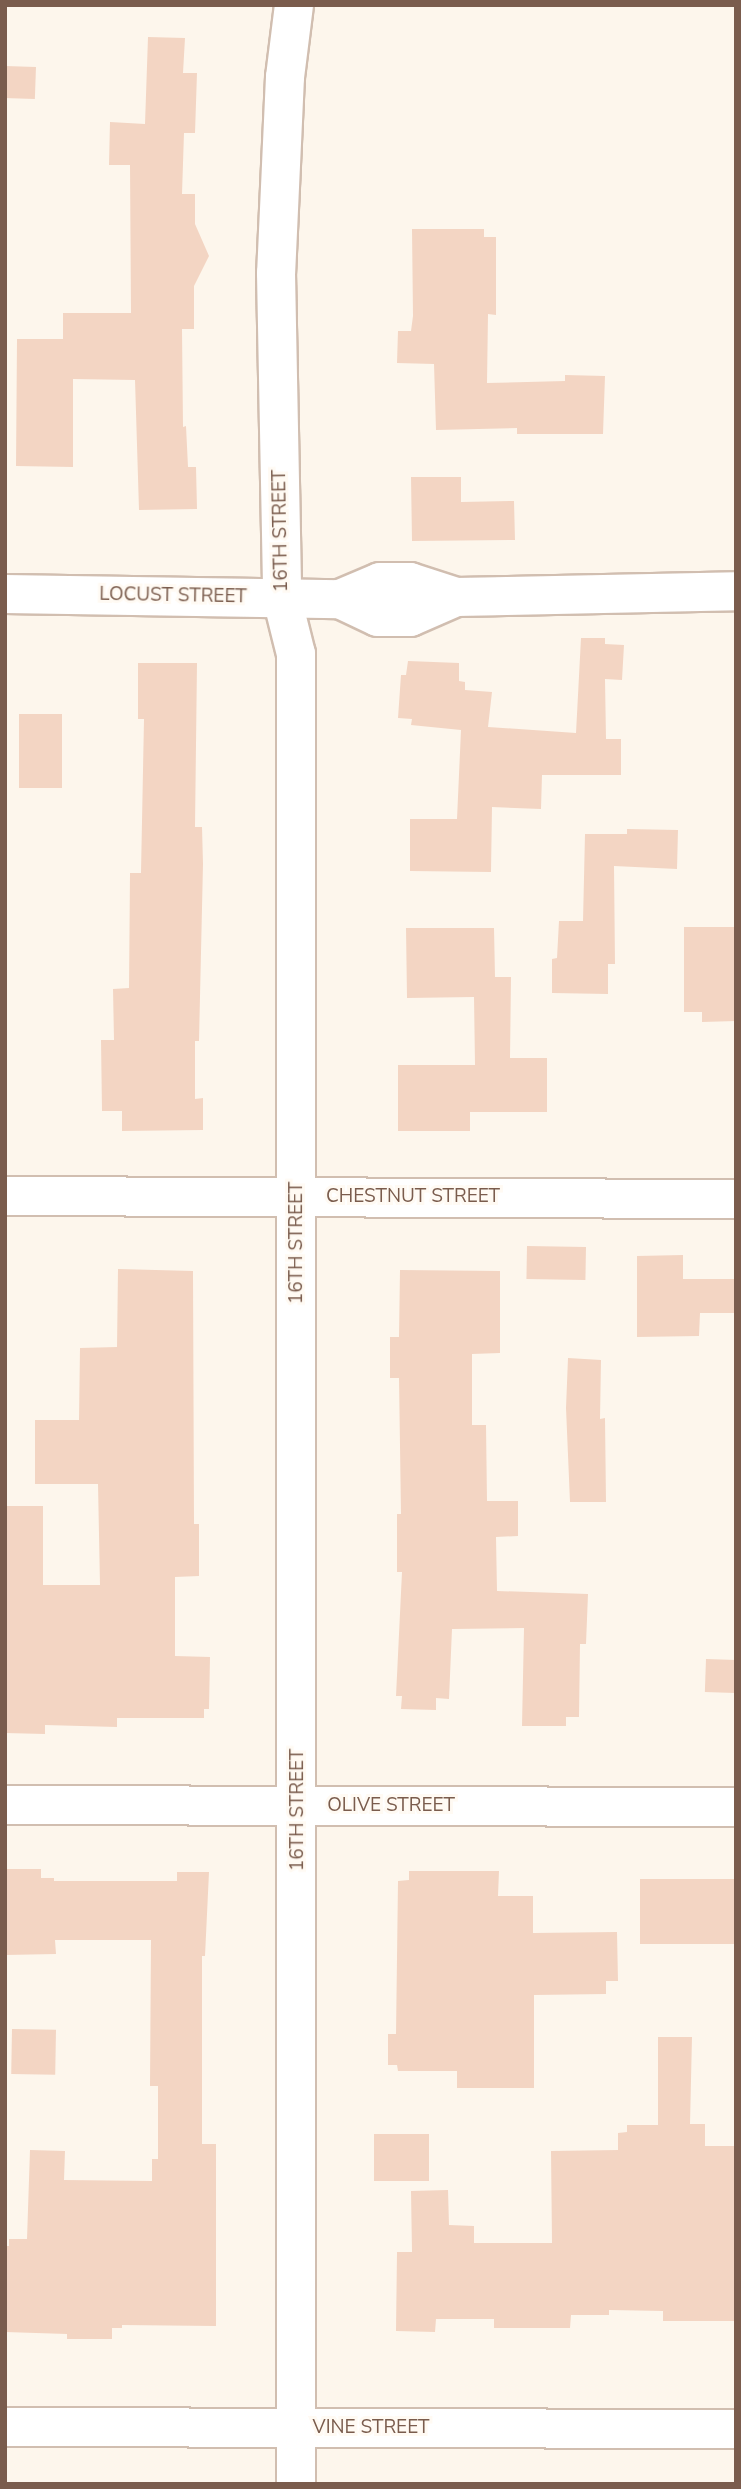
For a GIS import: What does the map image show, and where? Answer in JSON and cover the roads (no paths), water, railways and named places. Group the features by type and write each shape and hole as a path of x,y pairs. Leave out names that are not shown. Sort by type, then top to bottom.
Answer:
{"street":[{"name":"16TH STREET","path":"294,5 285,77 276,273 282,598 296,654 296,2484"},
{"name":"LOCUST STREET","path":"5,594 340,599 378,617 410,617 456,597 736,591"},
{"name":"CHESTNUT STREET","path":"5,1196 736,1199"},
{"name":"OLIVE STREET","path":"5,1805 736,1807"},
{"name":"VINE STREET","path":"5,2427 736,2429"}]}
